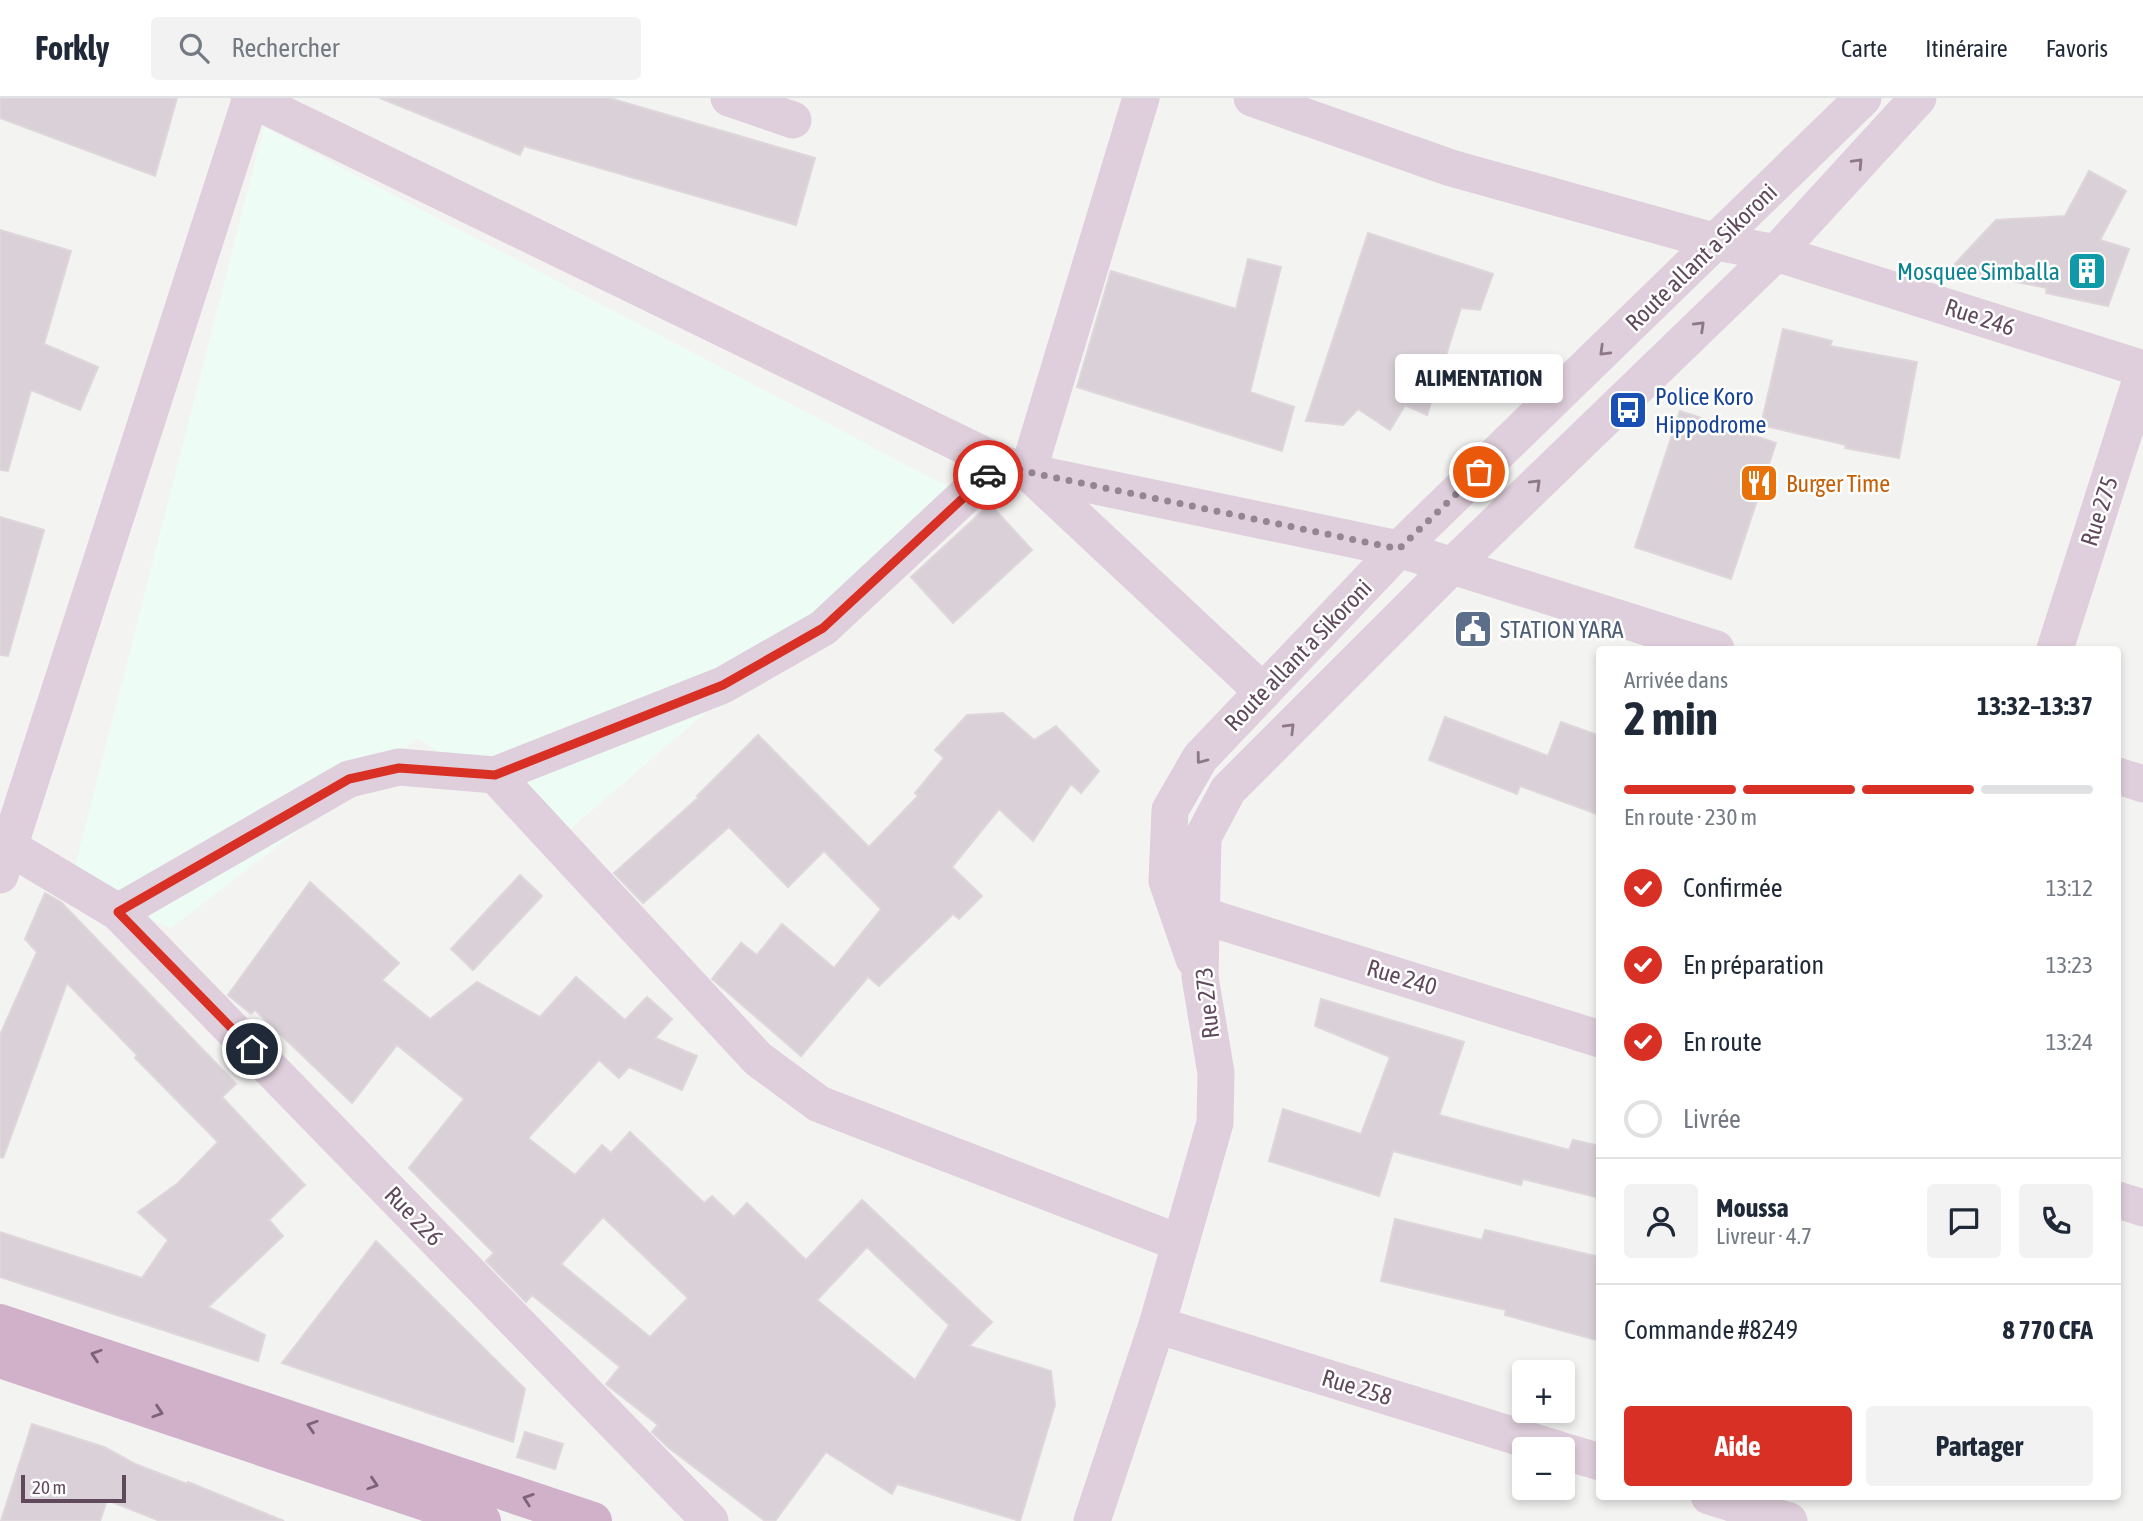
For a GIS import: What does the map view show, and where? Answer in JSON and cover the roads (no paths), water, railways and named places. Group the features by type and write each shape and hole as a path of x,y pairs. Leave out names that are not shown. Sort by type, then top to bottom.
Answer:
{"main road":[{"path":"0,1323 441,1500 482,1521"},
{"path":"0,1359 441,1500 593,1521"}],"street":[{"path":"5,861 250,98 1014,468 1399,549 1706,646"},
{"path":"729,98 793,120"},
{"path":"118,912 349,779 399,768 495,775 723,685 823,628 1014,468 1141,98"},
{"name":"Route allant a Sikoroni","path":"1200,977 1191,914 1167,881 1170,810 1200,758 1399,549 1863,98"},
{"path":"1191,914 1203,837 1228,790 1452,566 1776,253 1918,98"},
{"name":"Rue 246","path":"1273,102 1451,168 1717,242 1776,253 2143,371"},
{"name":"Rue 275","path":"2055,646 2143,371"},
{"path":"1014,468 1263,692"},
{"path":"495,775 758,1059 819,1104 1180,1242"},
{"path":"2121,777 2143,784"},
{"name":"Rue 226","path":"5,861 118,912 710,1521"},
{"name":"Rue 240","path":"1191,914 1596,1038"},
{"name":"Rue 273","path":"1092,1521 1157,1325 1215,1123 1216,1073 1200,977"},
{"path":"2121,1201 2143,1208"},
{"name":"Rue 258","path":"1157,1325 1518,1437"},
{"path":"1575,1455 1596,1461"},
{"path":"1725,1500 1781,1514"}],"place":[{"name":"Mosquee Simballa","path":"2087,271"},
{"name":"Police Koro Hippodrome","path":"1628,410"},
{"name":"ALIMENTATION","path":"1479,472"},
{"name":"Burger Time","path":"1759,483"},
{"name":"STATION YARA","path":"1473,629"}]}
